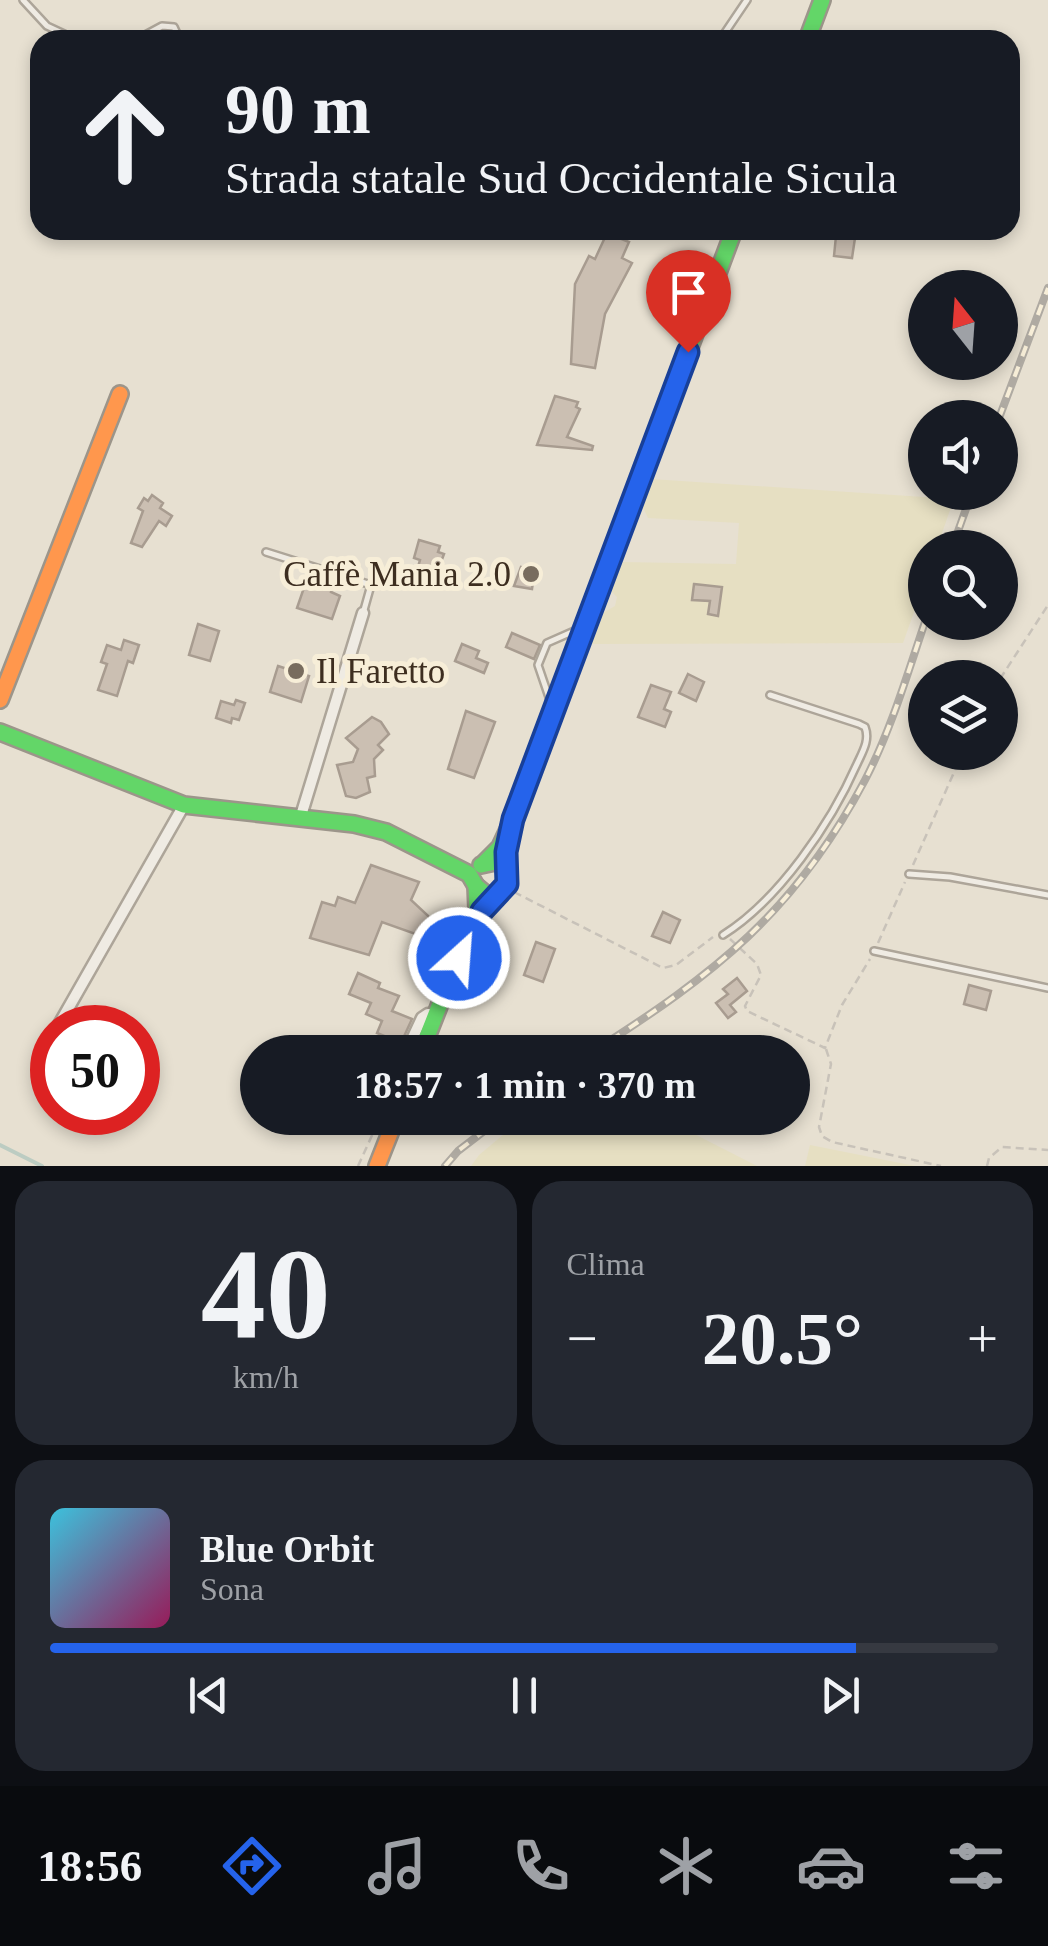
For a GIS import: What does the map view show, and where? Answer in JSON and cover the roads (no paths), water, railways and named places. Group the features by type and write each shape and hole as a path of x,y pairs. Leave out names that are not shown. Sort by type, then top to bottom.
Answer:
{"main road":[{"path":"811,30 822,0"},
{"path":"424,1035 470,930 478,900 476,870 500,847 513,819 730,240"},
{"path":"0,700 120,394"},
{"path":"0,732 184,805 354,824 386,832 450,862 485,894 503,885"},
{"path":"470,930 503,885 513,819"},
{"path":"450,862 500,864 503,885"},
{"path":"377,1166 389,1135"}],"street":[{"path":"300,818 363,613"},
{"path":"71,1005 184,805"}],"lane":[{"path":"23,0 56,30"},
{"path":"727,30 747,0"},
{"path":"266,552 371,585 363,613"},
{"path":"553,710 538,665 546,643 584,627"},
{"path":"723,935 745,918 806,855 844,794 867,741 865,727 859,724 770,695"},
{"path":"908,874 1048,894"},
{"path":"874,951 1048,988"}],"waterway":[{"path":"0,1145 42,1166"}],"railway":[{"path":"1006,400 1048,288"},
{"path":"958,530 966,510"},
{"path":"618,1035 714,966 780,904 810,867 865,780 919,640"},
{"path":"445,1166 479,1135"}],"place":[{"name":"Caffè Mania 2.0","path":"531,574"},
{"name":"Il Faretto","path":"296,671"}]}
